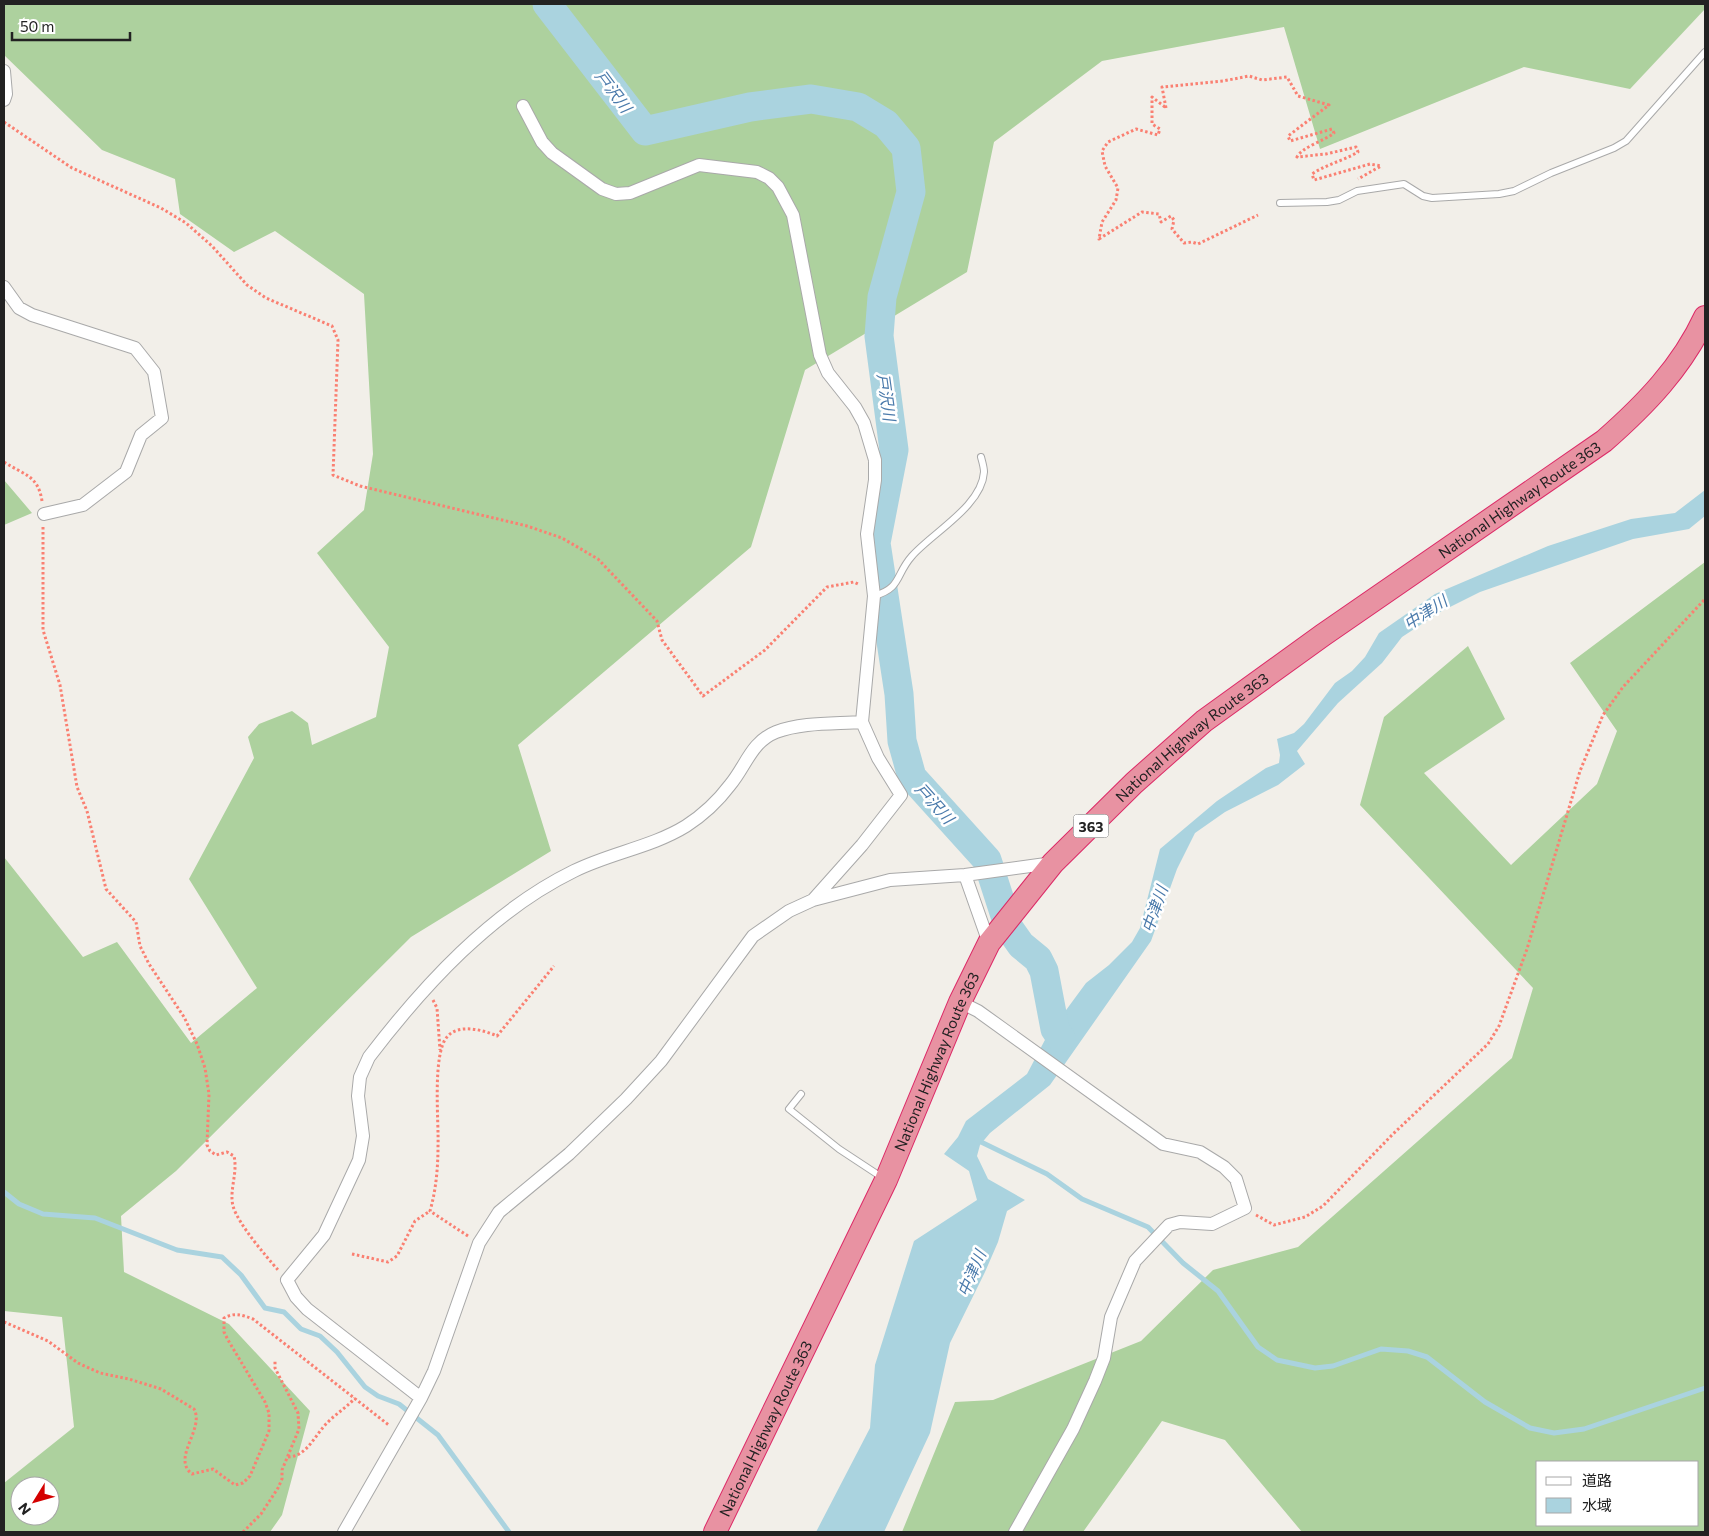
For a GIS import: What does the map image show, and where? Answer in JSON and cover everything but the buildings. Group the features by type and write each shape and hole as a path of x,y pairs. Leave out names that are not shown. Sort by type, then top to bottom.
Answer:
{"highway":[{"name":"National Highway Route 363","path":"715,1532 969,1006 989,943 1053,863 1134,783 1204,721 1322,635 1604,441 1643,407 1668,378 1705,317"}],"street":[{"path":"4,71 6,94 4,100"},
{"path":"523,106 542,142 552,153 602,189 616,194 630,193 699,165 757,172 770,178 778,187 793,215 820,355 833,380 855,407 871,441 875,460 875,480 867,534 874,596 862,722 878,758 900,795 862,845 813,900"},
{"path":"4,287 19,308 32,315 135,348 154,372 162,418 141,435 126,472 83,505 44,514"},
{"path":"421,1398 306,1309 296,1297 287,1280 324,1235 359,1160 363,1136 358,1096 360,1077 369,1057 428,988 482,932 528,896 602,858 651,842 685,826 711,807 732,784 750,754 760,742 776,732 797,727 862,722"},
{"path":"344,1532 402,1435 421,1398 434,1371 478,1243 499,1212 569,1154 626,1099 660,1061 753,936 789,911 813,900 890,880 965,875 1053,863"},
{"path":"965,875 989,943"},
{"path":"969,1006 1163,1144 1200,1152 1224,1166 1236,1179 1245,1208 1212,1224 1180,1222 1169,1225 1134,1261 1111,1317 1104,1358 1095,1382 1072,1429 1015,1532"}],"lane":[{"path":"1280,203 1326,202 1368,189 1404,184 1423,196 1432,198 1490,196 1514,191 1551,173 1614,148 1626,141 1705,52"},
{"path":"874,596 888,592 913,555 966,507 980,485 984,472 981,457"},
{"path":"801,1094 789,1109 839,1149 886,1180"}],"path":[{"path":"1258,215 1198,244 1192,242 1184,243 1178,237 1172,229 1174,220 1171,216 1161,222 1159,214 1142,212 1099,239 1102,222 1116,200 1118,188 1105,166 1102,151 1108,142 1136,129 1158,135 1160,129 1152,124 1152,97 1166,108 1162,87 1223,81 1249,76 1262,80 1287,77 1298,96 1329,105 1288,136 1290,140 1332,129 1334,133 1323,142 1300,151 1297,157 1326,154 1356,147 1358,152 1345,160 1329,163 1312,174 1314,180 1370,164 1381,166 1351,183 1368,189"},
{"path":"4,122 72,168 161,208 186,222 212,246 247,285 266,298 332,326 338,340 333,475 341,480 360,486 527,526 562,538 598,559 657,621 662,640 703,696 765,650 827,587 854,582 867,589 874,596"},
{"path":"4,462 29,475 40,487 44,514 43,630 60,684 76,787 87,811 106,889 136,922 140,946 148,964 184,1017 197,1044 205,1068 208,1094 207,1145 210,1152 216,1155 227,1152 234,1156 237,1167 232,1191 233,1207 248,1233 287,1280"},
{"path":"1245,1208 1274,1225 1305,1217 1323,1206 1393,1134 1488,1044 1499,1026 1527,950 1580,771 1604,715 1623,687 1705,599"},
{"path":"440,1054 446,1037 460,1029 488,1032 497,1036 554,966"},
{"path":"352,1254 388,1262 397,1256 415,1222 430,1211 435,1191 438,1145 437,1092 440,1054 437,1008 428,988"},
{"path":"430,1211 478,1243"},
{"path":"4,1322 48,1340 78,1364 100,1373 153,1386 186,1402 194,1409 198,1420 185,1455 187,1470 192,1474 213,1469 234,1485 243,1484 250,1476 269,1431 270,1422 265,1402 224,1332 224,1318 231,1315 241,1314 253,1319 402,1435"},
{"path":"243,1532 260,1514 278,1488 300,1423 298,1413 275,1368 276,1360"},
{"path":"288,1457 293,1457 304,1450 324,1426 354,1398"}],"green space":[{"path":"4,4 1705,4 1705,9 1630,89 1524,67 1320,149 1284,27 1102,61 994,142 967,272 805,370 751,547 518,745 551,851 411,937 176,1171 121,1216 124,1272 229,1324 310,1411 282,1515 270,1532 4,1532 4,1483 10,1478 10,1526 60,1526 60,1476 13,1476 74,1427 62,1317 4,1311 4,857 83,957 117,942 191,1043 257,988 189,879 254,758 248,737 259,724 292,711 308,723 312,745 376,717 389,647 317,553 364,510 373,454 364,294 275,231 234,252 180,214 175,179 102,150 4,55"},
{"path":"4,480 32,513 4,525"},
{"path":"1705,562 1705,1532 1302,1532 1225,1440 1162,1421 1083,1532 902,1532 955,1402 993,1400 1141,1341 1213,1270 1298,1247 1512,1058 1533,988 1360,805 1384,717 1468,646 1505,719 1424,773 1511,865 1597,784 1617,731 1570,663"}],"water":[{"name":"中津川","path":"1705,490 1705,516 1689,529 1633,539 1480,592 1440,612 1402,637 1382,663 1338,703 1297,751 1305,764 1278,785 1225,812 1195,833 1177,869 1151,941 1050,1085 990,1133 980,1145 977,1156 988,1179 1025,1200 1007,1211 998,1242 950,1343 930,1433 884,1532 816,1532 870,1428 875,1365 914,1241 977,1200 969,1171 944,1154 958,1137 966,1121 1027,1074 1047,1036 1086,983 1109,965 1132,942 1140,928 1160,849 1217,801 1266,768 1279,763 1280,755 1277,739 1294,733 1304,724 1335,683 1352,671 1365,657 1379,633 1435,594 1548,546 1631,519 1675,513"}],"waterway":[{"name":"戸沢川","path":"547,4 645,131 750,107 811,99 858,107 886,124 906,148 911,192 882,297 879,336 894,450 876,543 899,694 902,741 912,777 987,860 1009,928 1021,945 1038,959 1044,971 1055,1029 1061,1038"},
{"path":"977,1140 1047,1174 1082,1199 1148,1227 1183,1263 1218,1291 1258,1347 1277,1360 1315,1368 1333,1366 1381,1349 1408,1351 1427,1357 1485,1402 1530,1428 1554,1433 1584,1429 1705,1388"},
{"path":"4,1192 19,1204 43,1214 95,1218 177,1250 222,1257 241,1275 265,1308 284,1312 301,1329 320,1336 337,1352 365,1387 378,1396 399,1404 438,1435 509,1532"}]}
